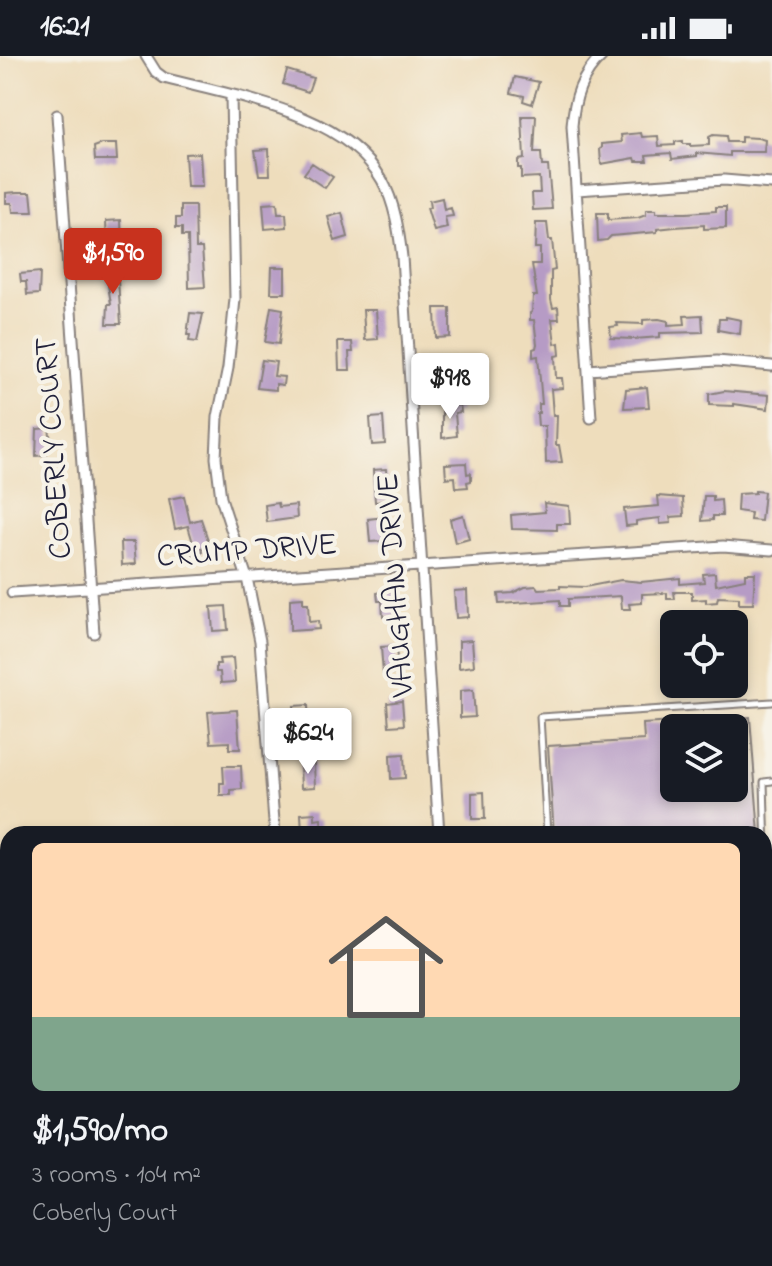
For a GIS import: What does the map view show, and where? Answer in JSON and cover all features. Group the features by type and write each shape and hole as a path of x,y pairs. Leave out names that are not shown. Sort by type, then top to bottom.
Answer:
{"street":[{"name":"VAUGHAN DRIVE","path":"146,56 164,78 231,96 332,130 361,152 387,191 402,257 438,826"},
{"path":"591,418 573,112 580,86 602,56"},
{"path":"231,96 235,299 228,368 218,417 216,458 221,498 255,608 266,692 274,826"},
{"name":"COBERLY COURT","path":"57,115 94,633"},
{"path":"577,190 724,180 772,184"},
{"path":"588,370 717,361 772,366"},
{"name":"CRUMP DRIVE","path":"12,593 723,546 772,550"}],"lane":[{"path":"547,826 540,717 772,703"},
{"path":"766,826 764,782 772,781"}],"building":[{"path":"287,70 313,78 308,92 283,84"},
{"path":"515,77 539,82 532,104 523,101 524,96 511,93"},
{"path":"522,116 536,116 534,153 541,153 542,166 548,166 552,209 533,210 532,193 540,193 539,177 521,178 518,160 524,159"},
{"path":"641,133 642,137 658,136 659,146 683,141 683,144 690,146 709,145 709,137 713,135 726,136 727,142 741,142 741,137 758,138 765,140 764,152 730,152 730,156 697,153 697,156 672,159 671,153 646,155 647,161 636,161 635,158 601,164 602,144 622,142 621,135"},
{"path":"116,144 117,160 95,160 94,147"},
{"path":"269,149 270,175 259,175 255,150"},
{"path":"200,153 202,187 187,187 185,154"},
{"path":"312,163 333,177 325,188 304,174"},
{"path":"31,192 33,212 13,212 12,203 6,203 6,193"},
{"path":"442,198 444,210 451,208 453,216 445,217 447,228 434,231 427,208 430,208 429,201"},
{"path":"277,203 278,214 286,214 287,227 265,229 263,204"},
{"path":"181,206 195,206 196,248 202,248 205,287 189,288 188,236 182,236 182,228 176,228 176,218 181,218"},
{"path":"716,207 726,207 726,228 704,229 704,225 675,227 657,229 657,232 611,236 598,241 597,213 608,213 608,220 638,218 646,215 646,210 686,213 716,211"},
{"path":"342,213 348,237 335,241 328,217"},
{"path":"121,220 122,244 107,245 106,221"},
{"path":"536,223 547,223 549,240 552,240 555,270 551,271 551,300 553,308 558,307 559,319 552,319 555,344 559,343 560,355 555,356 556,378 562,378 563,388 551,389 553,415 557,415 556,445 559,445 562,462 546,463 545,426 538,426 537,413 539,404 542,404 538,356 533,357 537,344 534,320 530,320 533,296 537,296 532,264 540,264 540,248 535,248"},
{"path":"117,265 121,324 107,324 108,304 111,304 105,266"},
{"path":"272,267 285,267 285,293 271,293"},
{"path":"40,272 39,294 27,295 26,282 21,282 20,274"},
{"path":"271,307 283,309 279,344 265,342"},
{"path":"435,308 450,308 450,337 436,338"},
{"path":"363,310 376,310 378,339 365,340"},
{"path":"190,313 203,314 197,342 189,341 190,335 187,335"},
{"path":"702,315 703,332 660,333 660,337 634,339 611,338 610,327 618,326 617,323 643,324 643,320 659,319 668,321 668,325 685,324 684,316"},
{"path":"719,319 741,320 740,334 718,330"},
{"path":"338,342 352,342 350,370 339,370"},
{"path":"262,360 276,362 274,376 284,377 283,385 276,384 276,390 257,388"},
{"path":"458,361 459,369 453,369 454,385 440,385 438,362"},
{"path":"647,387 649,407 624,408 626,389"},
{"path":"724,391 769,395 768,409 734,404 709,405 709,394"},
{"path":"460,405 461,412 455,413 457,436 442,438 444,406"},
{"path":"383,417 385,444 372,445 370,418"},
{"path":"49,428 52,448 47,448 47,455 36,456 37,429"},
{"path":"466,463 471,481 467,482 468,487 456,488 455,477 446,478 445,464"},
{"path":"386,469 389,501 375,502 373,470"},
{"path":"764,492 761,521 750,520 751,513 737,511 738,494"},
{"path":"184,496 190,522 201,519 210,546 202,548 203,552 191,555 189,547 194,546 188,526 175,529 169,499"},
{"path":"658,496 683,498 684,516 670,517 671,523 660,524 660,518 636,521 636,525 626,526 624,509 659,506"},
{"path":"704,496 713,496 713,501 721,500 722,516 702,521"},
{"path":"278,503 279,507 296,505 297,518 267,522 265,505"},
{"path":"544,503 569,506 570,524 557,524 557,530 512,529 511,515 545,512"},
{"path":"463,515 469,539 455,543 450,519"},
{"path":"385,517 386,541 370,542 368,519"},
{"path":"121,542 134,542 136,564 122,565"},
{"path":"715,573 716,585 745,579 745,573 755,573 753,604 739,604 739,598 718,597 717,602 706,603 706,599 692,600 692,592 674,592 675,599 667,599 667,593 642,594 642,603 629,604 630,609 622,609 621,596 568,599 568,606 560,606 560,600 499,604 498,594 513,593 525,587 585,587 621,580 641,582 680,578 680,584 704,582 703,574"},
{"path":"394,590 396,616 383,617 382,601 378,601 377,593"},
{"path":"467,590 468,617 456,618 454,591"},
{"path":"303,598 303,604 308,604 309,622 318,621 319,629 290,631 290,599"},
{"path":"226,606 228,630 213,631 211,607"},
{"path":"472,640 474,666 459,668 459,641"},
{"path":"396,646 398,673 383,674 381,647"},
{"path":"233,658 235,682 221,683 216,664 220,664 219,659"},
{"path":"473,690 475,717 460,718 460,691"},
{"path":"402,701 404,725 389,726 387,703"},
{"path":"308,705 309,729 296,730 294,706"},
{"path":"237,710 240,749 229,749 229,742 211,743 208,712"},
{"path":"750,717 758,826 553,826 548,746 644,740 643,724 660,723 660,802 748,802"},
{"path":"404,754 405,778 391,779 390,755"},
{"path":"314,763 315,787 301,788 300,764"},
{"path":"223,766 241,766 242,789 231,790 231,795 220,795 220,783 224,783"},
{"path":"484,792 485,819 472,819 472,793"},
{"path":"315,813 315,820 321,819 321,826 302,826 301,814"}]}
